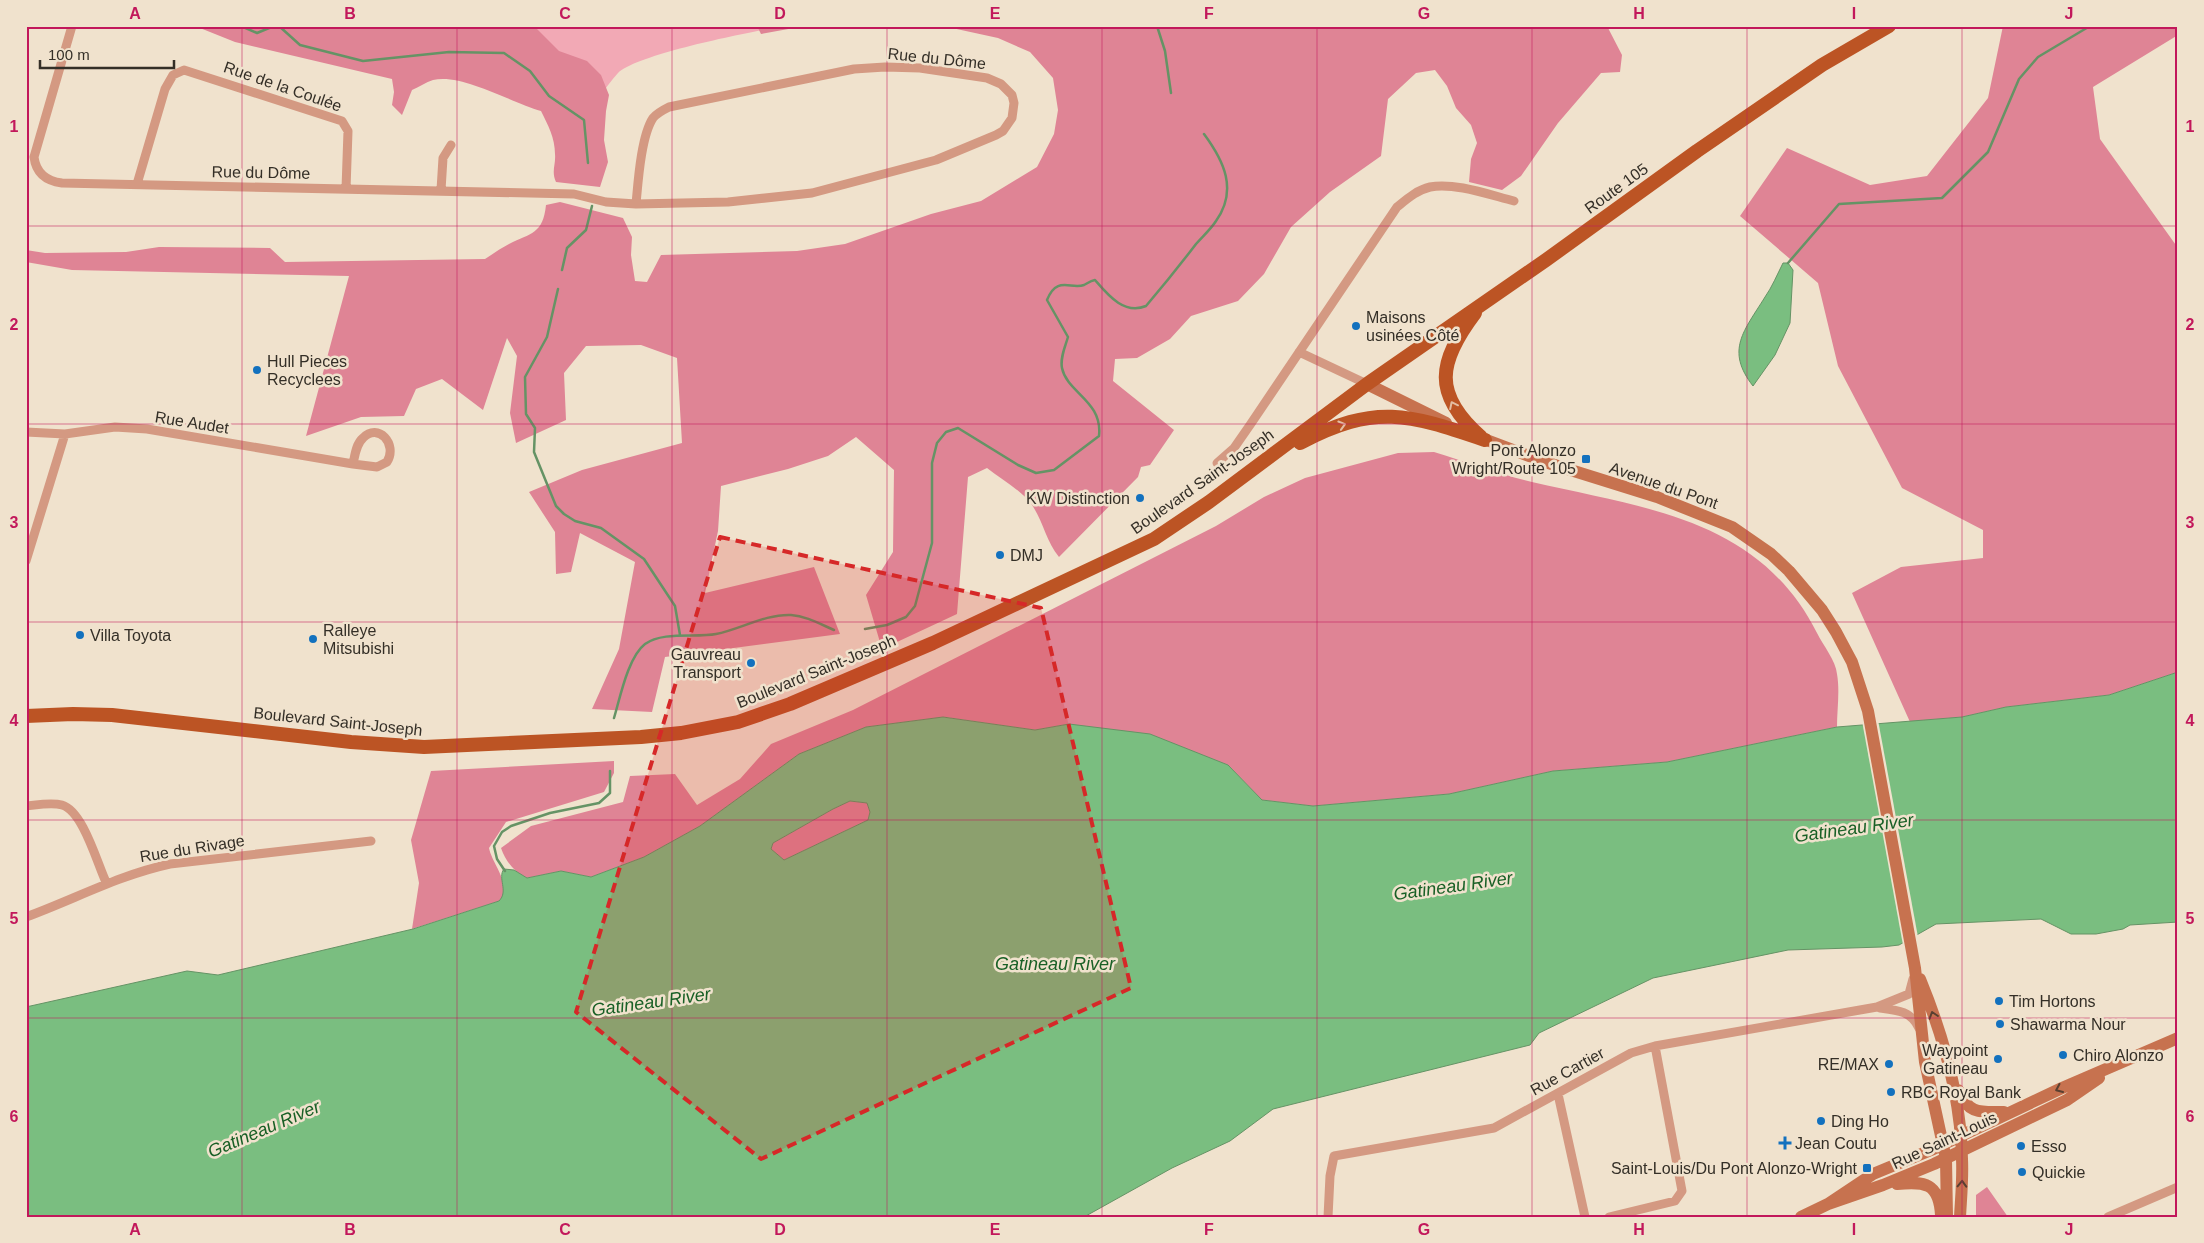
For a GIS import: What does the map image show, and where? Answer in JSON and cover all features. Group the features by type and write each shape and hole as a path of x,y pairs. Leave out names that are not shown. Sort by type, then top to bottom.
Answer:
{"main road":[{"name":"Route 105","path":"1367,384 1822,65 1889,26"},
{"path":"1484,302 1452,346 1446,370 1449,398 1455,410 1464,422 1485,440"},
{"name":"Avenue du Pont","path":"1367,384 1485,440 1689,508 1750,538 1790,571 1822,610 1846,648 1868,711 1915,968"},
{"name":"Boulevard Saint-Joseph","path":"26,716 112,715 351,742 424,747 641,737 712,728 790,704 933,643 1120,557 1154,539 1209,502 1367,384"},
{"path":"1209,502 1299,443 1326,430 1368,418 1400,416 1418,418 1485,440"},
{"path":"1915,968 1920,1030 1946,1159 1947,1217"},
{"path":"1915,968 1928,999 1959,1093 1968,1108 1980,1112 2008,1112"},
{"name":"Rue Saint-Louis","path":"1828,1204 1873,1174 1943,1144 2008,1112 2178,1038"},
{"path":"1948,1062 1962,1151 1960,1217"},
{"name":"Rue Saint-Louis","path":"1801,1217 1828,1204 1946,1159 2067,1100 2120,1064"},
{"path":"1882,1185 1917,1182 1929,1186 1934,1190 1940,1203 1941,1217"}],"street":[{"name":"Rue du Dôme","path":"72,26 34,150 35,166 38,172 55,182 574,194 606,202 636,204 721,202 792,196 827,190 910,169 1003,132 1012,118 1014,102 1006,88 987,78 920,68 885,67 854,69 669,107 657,114 649,127 639,172 636,204"},
{"name":"Rue de la Coulée","path":"137,184 165,89 173,75 184,70 342,121 348,132 346,188"},
{"path":"441,190 444,158 451,145"},
{"path":"1216,463 1234,448 1385,222 1397,207 1410,196 1430,187 1469,190 1514,201"},
{"path":"1299,352 1367,384"},
{"name":"Rue Audet","path":"26,432 65,434 101,427 131,427 353,464 371,466 382,465 390,458 391,445 382,435 377,433 366,435 359,444 353,464"},
{"path":"26,561 65,434"},
{"path":"26,806 57,804 71,810 85,833 106,882"},
{"name":"Rue du Rivage","path":"26,918 106,882 142,870 170,864 371,841"},
{"name":"Rue Cartier","path":"1328,1217 1330,1176 1334,1156 1494,1128 1631,1053 1655,1046 1878,1008 1909,994 1915,968"},
{"name":"Rue Cartier","path":"1878,1008 1906,1013 1914,1018 1920,1030"},
{"path":"1609,1217 1674,1201 1682,1191 1655,1046"},
{"path":"1558,1094 1585,1217"},
{"path":"2108,1217 2178,1187"}],"highlighted area":[{"path":"720,537 1041,608 1131,988 761,1159 576,1012"}],"shaded area":[{"path":"195,26 534,26 559,51 587,61 601,75 609,95 604,140 608,162 600,187 556,182 554,175 554,143 541,111 472,85 445,79 430,81 412,90 402,115 392,105 394,92 392,79 235,42"},
{"path":"279,26 785,26 697,44 648,58 629,66 613,78 584,120 549,96"},
{"path":"757,26 805,26 761,34"},
{"path":"909,26 1607,26 1622,55 1620,72 1601,73 1558,123 1521,176 1502,190 1469,182 1471,159 1477,143 1471,125 1456,108 1447,86 1435,70 1416,73 1388,99 1381,156 1330,192 1291,227 1264,274 1238,301 1191,316 1170,339 1137,358 1115,359 1113,381 1174,430 1150,465 1141,467 1138,477 1059,557 1036,511 1022,494 987,468 968,477 957,614 882,649 866,595 893,552 894,470 856,437 828,456 788,469 721,486 718,531 705,593 814,567 840,634 665,657 652,712 592,709 619,649 635,562 580,533 571,572 556,574 555,532 529,492 582,470 682,443 677,358 641,345 586,346 564,373 566,420 516,443 510,413 517,356 507,338 483,410 442,379 416,389 404,416 361,417 306,436 349,276 72,270 26,262 26,250 45,253 126,252 159,247 270,248 285,262 485,259 535,231 542,222 546,205 560,202 623,218 632,237 631,255 635,281 647,282 661,255 797,251 845,244 931,214 981,201 1037,167 1054,134 1058,110 1053,78 1030,52 998,38 952,28"},
{"path":"2003,26 2178,26 2178,35 2093,87 2100,139 2178,248 2178,672 2109,695 2006,707 1962,717 1910,722 1852,593 1901,567 1983,558 1983,530 1902,488 1838,366 1818,283 1740,216 1787,148 1870,185 1927,176 1988,98"},
{"path":"1434,452 1520,479 1616,500 1656,511 1695,524 1731,542 1764,565 1793,595 1829,653 1836,669 1838,680 1837,727 1667,762 1553,771 1449,794 1313,806 1262,800 1228,765 1069,724 1035,730 944,717 866,727 799,754 700,826 644,857 591,877 561,871 527,878 514,870 503,853 501,848 531,826 623,802 630,776 675,774 697,805 740,779 771,744 853,710 1216,526 1264,497 1305,478 1398,453"},
{"path":"614,761 614,773 604,792 506,822 489,848 503,882 503,895 499,901 412,929 419,883 411,840 431,771"},
{"path":"850,801 867,803 870,812 868,820 784,860 771,849 773,843"},
{"path":"1987,1187 2008,1217 1976,1217 1976,1195"}],"water":[{"path":"1783,263 1788,263 1793,270 1790,323 1775,355 1753,386 1740,362 1739,351 1741,341 1750,320 1770,289"},
{"name":"Gatineau River","path":"2178,672 2178,922 2130,925 2123,929 2096,934 2071,934 2041,919 1936,924 1899,945 1788,950 1653,978 1539,1033 1530,1045 1273,1109 1230,1141 1172,1168 1084,1217 26,1217 26,1007 187,971 218,975 413,929 499,901 503,893 502,873 504,869 514,870 527,878 561,871 591,877 644,857 700,826 799,754 866,727 943,717 1035,730 1069,724 1150,734 1228,765 1262,800 1313,806 1449,794 1553,771 1667,762 1837,727 1962,717 2006,707 2109,695","holes":["850,801 867,803 870,812 868,820 784,860 771,849 773,843 833,809"]}],"pier":[{"path":"1878,720 1918,937 1903,945 1862,721"}],"waterway":[{"path":"241,26 257,33 274,26"},
{"path":"279,26 300,45 363,61 449,52 504,53 530,71 549,96 584,120 588,163"},
{"path":"1157,26 1165,51 1171,93"},
{"path":"1788,263 1839,204 1942,198 1988,152 2019,79 2038,57 2090,26"},
{"path":"865,629 887,625 906,617 915,606 932,543 932,463 937,443 946,432 958,428 1018,465 1036,473 1054,470 1099,436 1099,424 1096,414 1065,377 1062,360 1068,337 1047,300 1055,288 1064,285 1079,286 1095,280 1105,292 1124,306 1131,308 1146,306 1212,227 1223,209 1226,198 1226,176 1217,155 1204,134"},
{"path":"562,270 567,248 586,230 592,206"},
{"path":"558,289 547,337 525,377 526,414 535,428 534,452 556,506 564,514 575,521 601,528 644,559 675,606 680,635"},
{"path":"614,718 629,668 639,650 652,640 670,636 716,634 781,615 802,617 834,630"},
{"path":"505,871 497,859 494,846 502,832 511,826 550,813 599,803 610,793 610,771"}],"place":[{"name":"Maisons usinées Côté","path":"1356,326"},
{"name":"Hull Pieces Recyclees","path":"257,370"},
{"name":"Pont Alonzo Wright/Route 105","path":"1586,459"},
{"name":"KW Distinction","path":"1140,498"},
{"name":"DMJ","path":"1000,555"},
{"name":"Villa Toyota","path":"80,635"},
{"name":"Ralleye Mitsubishi","path":"313,639"},
{"name":"Gauvreau Transport","path":"751,663"},
{"name":"Tim Hortons","path":"1999,1001"},
{"name":"Shawarma Nour","path":"2000,1024"},
{"name":"Chiro Alonzo","path":"2063,1055"},
{"name":"Waypoint Gatineau","path":"1998,1059"},
{"name":"RE/MAX","path":"1889,1064"},
{"name":"RBC Royal Bank","path":"1891,1092"},
{"name":"Ding Ho","path":"1821,1121"},
{"name":"Jean Coutu","path":"1785,1143"},
{"name":"Esso","path":"2021,1146"},
{"name":"Saint-Louis/Du Pont Alonzo-Wright","path":"1867,1168"},
{"name":"Quickie","path":"2022,1172"}]}
